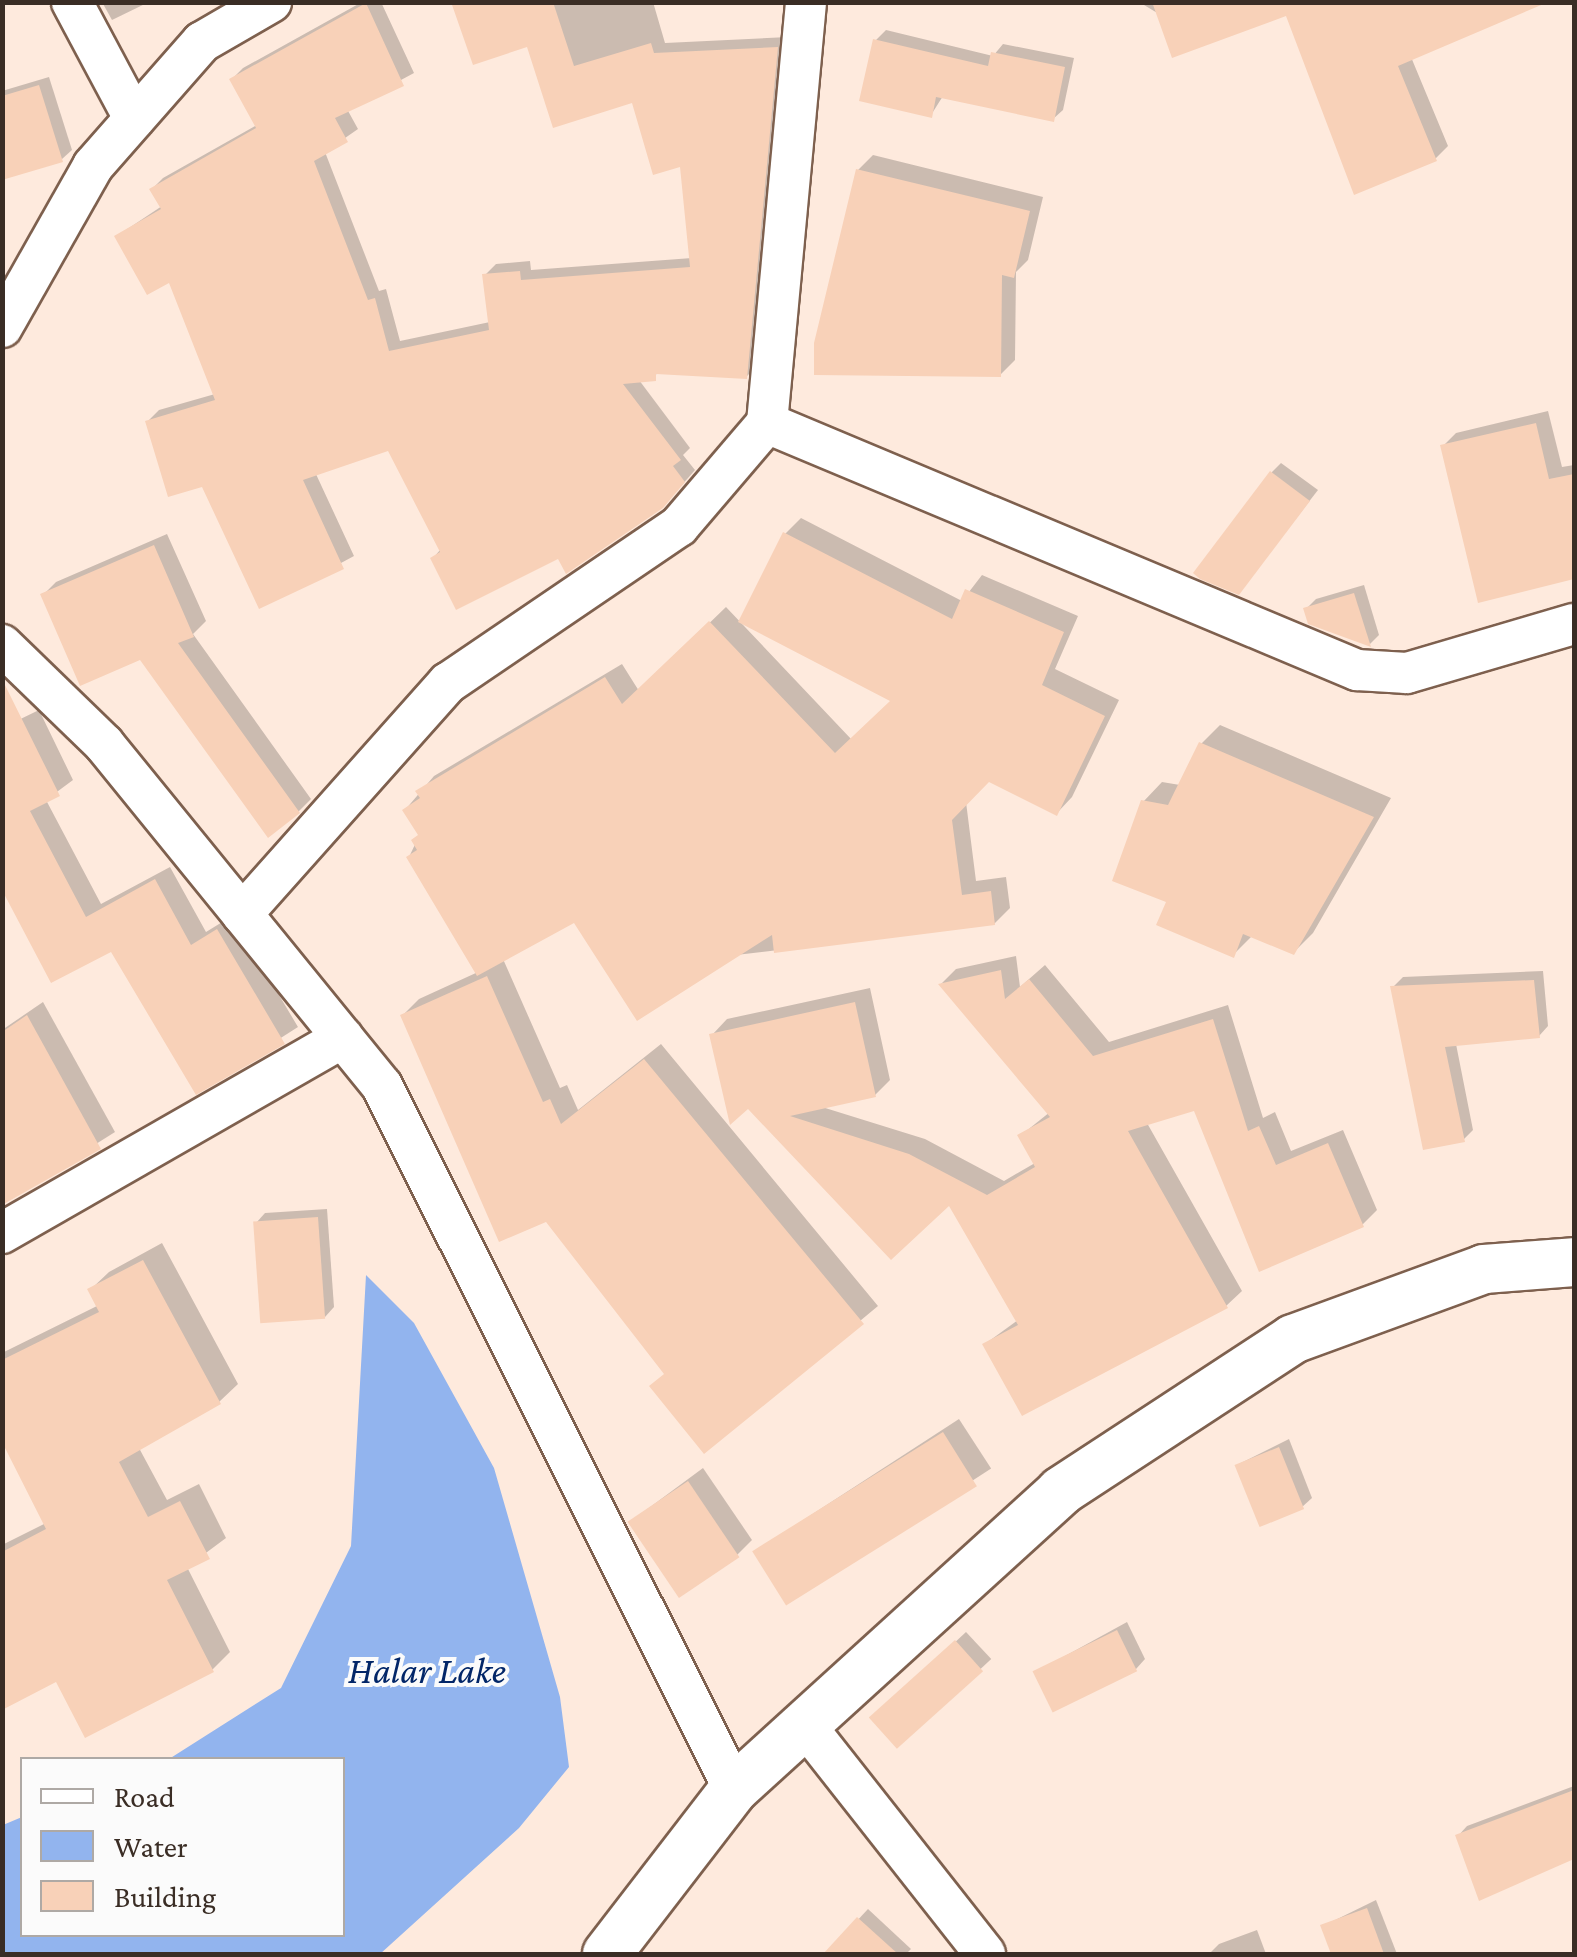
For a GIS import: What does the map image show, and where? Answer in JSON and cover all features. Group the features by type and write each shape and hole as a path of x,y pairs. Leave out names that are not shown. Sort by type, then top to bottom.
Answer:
{"street":[{"path":"72,2 134,118"},
{"path":"6,316 92,166 202,42 270,2"},
{"path":"242,914 448,683 679,526 767,423 806,2"},
{"path":"767,423 1357,670 1407,673 1574,624"},
{"path":"2,645 104,744 382,1086 734,1789"},
{"path":"2,1233 343,1038"},
{"path":"607,1954 734,1789 1061,1491 1293,1339 1484,1268 1574,1262"},
{"path":"805,1725 986,1954"}],"water":[{"name":"Halar Lake","path":"366,1275 414,1323 494,1468 560,1697 569,1767 519,1828 380,1954 3,1954 3,1825 20,1818 20,1937 345,1937 345,1757 172,1757 281,1688 351,1546"}],"building":[{"path":"451,2 553,2 574,66 651,43 654,53 778,47 747,379 656,374 656,381 623,384 681,460 673,466 685,482 663,508 566,574 558,559 456,610 430,558 440,552 388,451 303,480 344,569 259,609 202,487 168,497 145,421 215,400 169,283 147,295 114,236 161,209 149,189 256,128 229,79 366,3 404,86 335,118 348,142 314,161 368,300 375,298 389,351 489,330 482,274 520,271 521,280 690,267 680,167 653,175 632,103 553,128 527,47 473,65"},
{"path":"1152,2 1546,3 1398,66 1437,161 1354,195 1286,16 1172,58"},
{"path":"873,39 988,66 991,52 1065,67 1054,122 936,97 932,118 859,101"},
{"path":"39,85 63,162 2,180 2,96"},
{"path":"856,169 1030,211 1014,278 1002,275 1001,377 814,375 814,343"},
{"path":"1536,423 1549,479 1574,474 1574,579 1478,603 1440,445"},
{"path":"1270,471 1310,501 1239,595 1200,579 1193,573"},
{"path":"783,532 952,619 965,589 1064,632 1042,685 1105,716 1057,816 989,782 952,820 962,895 991,891 995,925 774,953 772,935 637,1021 574,923 477,976 406,857 417,850 411,840 418,835 402,810 420,798 415,791 605,677 622,704 709,621 835,753 890,701 738,622"},
{"path":"154,545 194,637 178,643 300,813 268,838 140,660 80,686 40,594"},
{"path":"1354,593 1371,647 1308,624 1303,608"},
{"path":"2,679 60,796 30,811 86,917 155,879 191,945 217,929 285,1044 196,1095 111,952 51,983 2,890"},
{"path":"1199,742 1374,817 1294,955 1243,934 1234,958 1156,925 1166,902 1112,881 1141,800 1168,805"},
{"path":"1001,970 1005,999 1029,979 1093,1056 1213,1019 1248,1131 1259,1126 1276,1165 1328,1143 1364,1227 1259,1272 1194,1111 1128,1131 1228,1308 1022,1416 982,1344 1018,1325 949,1206 891,1260 748,1109 730,1125 709,1034 855,1002 876,1097 790,1116 909,1154 987,1195 1035,1167 1017,1135 1050,1117 938,984"},
{"path":"487,976 543,1102 550,1099 561,1124 644,1059 864,1324 704,1454 649,1386 664,1374 546,1222 499,1242 400,1015"},
{"path":"1534,980 1540,1038 1445,1047 1465,1142 1423,1150 1390,986"},
{"path":"27,1015 101,1149 2,1205 2,1032"},
{"path":"318,1217 325,1319 260,1323 253,1222"},
{"path":"143,1260 221,1404 119,1462 148,1517 180,1501 210,1559 167,1580 214,1672 85,1738 56,1682 2,1710 2,1552 46,1529 2,1442 2,1360 99,1312 87,1289"},
{"path":"943,1432 977,1486 786,1606 752,1551"},
{"path":"1279,1447 1304,1509 1260,1527 1234,1465"},
{"path":"688,1481 739,1557 679,1598 627,1522"},
{"path":"1117,1630 1137,1671 1053,1713 1033,1671"},
{"path":"955,1640 983,1671 897,1749 869,1718"},
{"path":"1574,1790 1574,1859 1479,1901 1455,1835"},
{"path":"1367,1908 1384,1954 1331,1954 1320,1925"},
{"path":"857,1917 898,1954 823,1954"}]}
